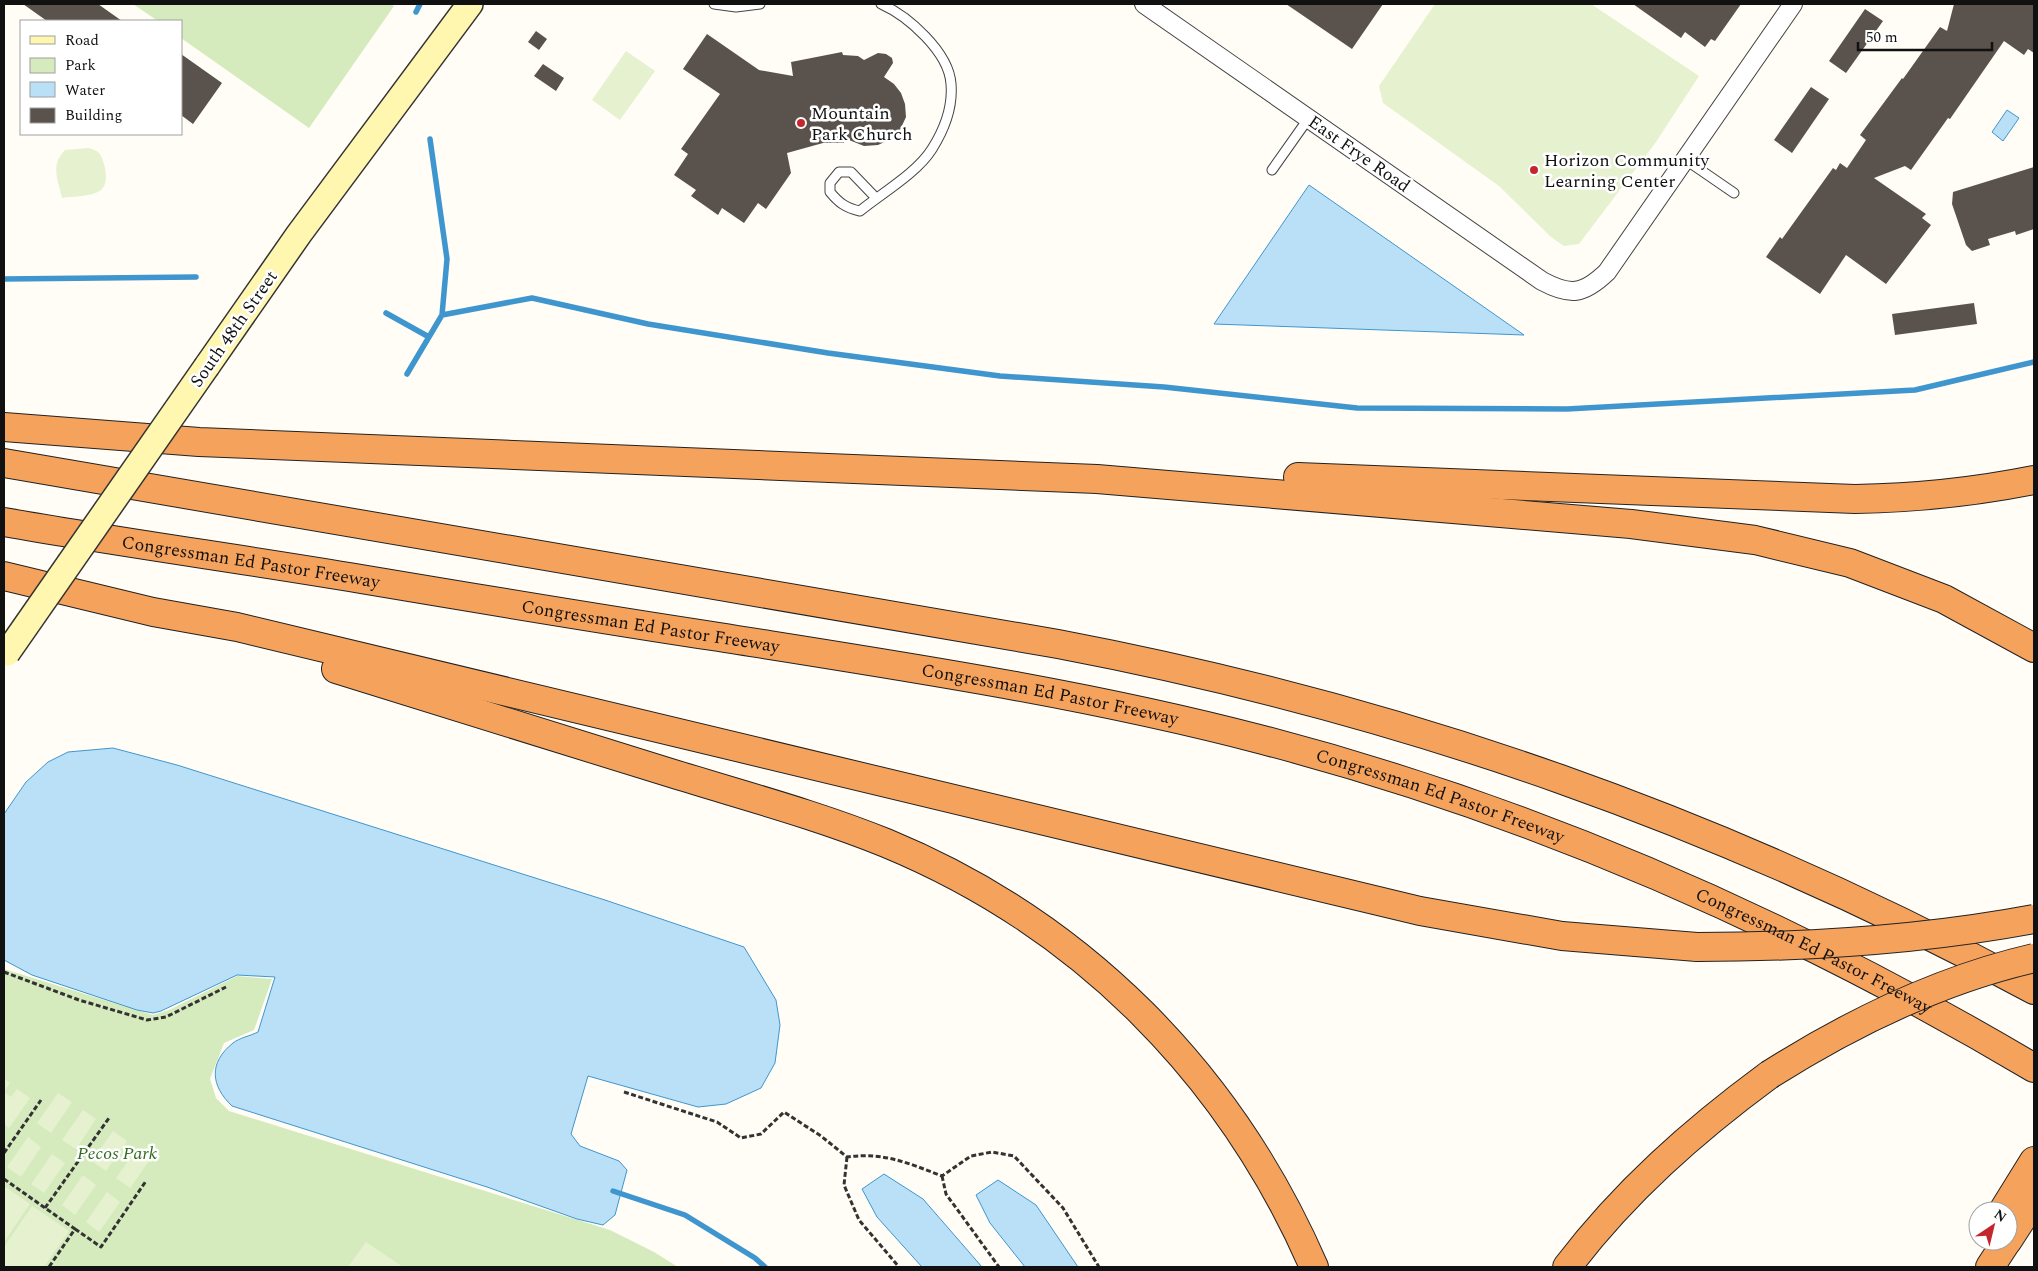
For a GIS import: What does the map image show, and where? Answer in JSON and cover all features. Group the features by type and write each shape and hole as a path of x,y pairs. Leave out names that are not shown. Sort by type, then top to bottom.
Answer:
{"highway":[{"path":"4,427 199,442 1097,479 1522,513 1755,540 1850,563 1913,586 1975,614 2034,648"},
{"path":"4,463 1058,644 1184,670 1302,700 1419,731 1498,756 1682,824 1860,901 2034,990"},
{"path":"1097,479 1206,473 1855,499 1918,498 2034,480"},
{"name":"Congressman Ed Pastor Freeway","path":"4,522 943,673 1126,707 1262,740 1449,796 1633,865 1711,899 1836,958 1928,1006 2034,1068"},
{"path":"4,576 153,612 237,628 1420,911 1562,936 1697,947 1774,947 1868,942 1936,935 2034,919"},
{"path":"153,612 824,821 912,855 986,892 1046,930 1098,972 1148,1018 1191,1065 1252,1148 1287,1208 1314,1267"},
{"path":"1567,1267 1610,1216 1658,1165 1713,1117 1769,1075 1818,1045 1896,1005 1956,982 2034,958"},
{"path":"2009,1201 2034,1161"},
{"path":"2018,1225 2034,1200"},
{"path":"1977,1267 1984,1251"},
{"path":"1990,1267 2001,1251"}],"street":[{"name":"South 48th Street","path":"6,656 299,234 470,4"},
{"name":"East Frye Road","path":"1144,4 1542,281 1562,292 1578,291 1594,285 1607,272 1686,160"},
{"path":"1686,160 1793,4"}],"lane":[{"path":"714,4 736,7 760,4"},
{"path":"876,198 860,178 851,172 839,172 830,183 830,192 847,208 860,211 906,176 932,150 948,118 951,83 941,58 921,30 883,4"},
{"path":"1272,170 1308,119"},
{"path":"1686,160 1734,193"}],"path":[{"path":"4,972 79,1000 147,1020 166,1018 226,987"},
{"path":"624,1092 717,1122 741,1138 761,1134 784,1112 821,1136 847,1157 868,1154 897,1158 942,1176"},
{"path":"4,1153 41,1100"},
{"path":"45,1208 109,1118"},
{"path":"942,1176 971,1156 992,1152 1014,1156 1063,1208 1099,1267"},
{"path":"847,1157 844,1185 859,1220 899,1267"},
{"path":"942,1176 946,1194 999,1267"},
{"path":"4,1179 101,1247 146,1181"},
{"path":"49,1267 76,1229"}],"green space":[{"path":"133,4 390,4 394,6 309,128 182,39 182,20 157,20"},
{"path":"1435,4 1591,4 1699,76 1656,142 1579,244 1564,246 1551,237 1499,186 1383,103 1379,86"},
{"path":"626,51 655,71 620,120 592,100"},
{"path":"88,148 98,152 103,161 106,172 104,187 93,194 62,198 56,173 60,156 65,150"},
{"name":"Pecos Park","path":"4,969 153,1015 169,1010 237,976 272,979 254,1030 224,1043 210,1079 216,1098 229,1111 610,1230 654,1252 678,1267 4,1267"},
{"path":"4,1079 10,1083 4,1092"},
{"path":"17,1089 30,1098 9,1128 4,1124 4,1092 11,1097"},
{"path":"58,1093 72,1102 51,1133 37,1123"},
{"path":"83,1110 96,1119 76,1149 62,1140"},
{"path":"113,1131 127,1141 106,1171 92,1161"},
{"path":"28,1137 41,1147 21,1177 7,1167"},
{"path":"137,1148 151,1158 130,1188 116,1178"},
{"path":"52,1154 65,1163 44,1193 31,1184"},
{"path":"83,1175 96,1185 75,1215 62,1205"},
{"path":"4,1186 30,1204 4,1242"},
{"path":"107,1192 120,1202 99,1232 86,1222"},
{"path":"32,1206 69,1231 44,1267 4,1267 4,1247"},
{"path":"366,1242 403,1267 348,1267"}],"water":[{"path":"2007,110 2019,118 2003,141 1992,132"},
{"path":"1309,185 1524,335 1214,324"},
{"path":"113,748 177,765 605,900 744,947 776,1000 780,1025 775,1063 761,1088 726,1104 698,1107 588,1076 571,1134 580,1146 619,1161 627,1170 615,1215 603,1225 577,1219 487,1187 232,1106 216,1083 216,1066 219,1058 233,1043 258,1032 275,977 237,975 153,1013 137,1010 32,975 4,960 4,814 26,782 48,762 68,752"},
{"path":"884,1174 923,1199 982,1267 922,1267 877,1217 862,1189"},
{"path":"998,1180 1036,1205 1078,1267 1025,1267 990,1223 976,1195"}],"building":[{"path":"23,4 98,4 121,20 46,20"},
{"path":"1286,4 1383,4 1352,49"},
{"path":"1633,4 1741,4 1715,41 1711,39 1705,47 1685,32 1681,38"},
{"path":"1954,4 2034,4 2034,53 2028,49 2024,55 2004,41 1950,119 1948,118 1911,170 1905,166 1874,178 1926,214 1922,218 1931,225 1886,284 1846,255 1820,294 1766,257 1780,237 1782,239 1833,168 1836,170 1840,163 1847,168 1866,140 1860,135 1940,27 1947,31"},
{"path":"1865,9 1883,21 1846,73 1829,61"},
{"path":"536,31 547,39 539,50 528,42"},
{"name":"Mountain Park Church","path":"707,34 759,70 793,76 791,62 842,52 843,55 858,56 864,60 878,53 886,54 892,58 893,63 884,77 894,84 901,93 905,104 906,117 900,130 891,139 878,145 864,146 844,138 844,143 823,143 787,153 791,173 766,209 758,203 744,223 722,208 718,215 691,196 696,190 674,175 688,154 681,149 720,94 683,69"},
{"path":"182,55 222,83 193,124 182,116"},
{"path":"543,64 564,78 556,91 534,76"},
{"path":"1811,87 1829,99 1792,153 1774,140"},
{"path":"2034,167 2034,229 2016,235 2015,231 1988,239 1990,245 1972,251 1966,245 1952,204 1953,192"},
{"path":"1974,303 1977,324 1895,335 1892,314"}],"waterway":[{"path":"416,12 420,4"},
{"path":"430,139 447,259 442,315"},
{"path":"4,279 196,277"},
{"path":"407,374 442,315 532,298 648,324 828,353 1000,376 1164,387 1357,408 1567,409 1915,390 2034,362"},
{"path":"386,313 429,337"},
{"path":"613,1191 685,1215 755,1258 765,1267"}],"place":[{"name":"Mountain Park Church","path":"801,123"},
{"name":"Horizon Community Learning Center","path":"1534,170"}]}
